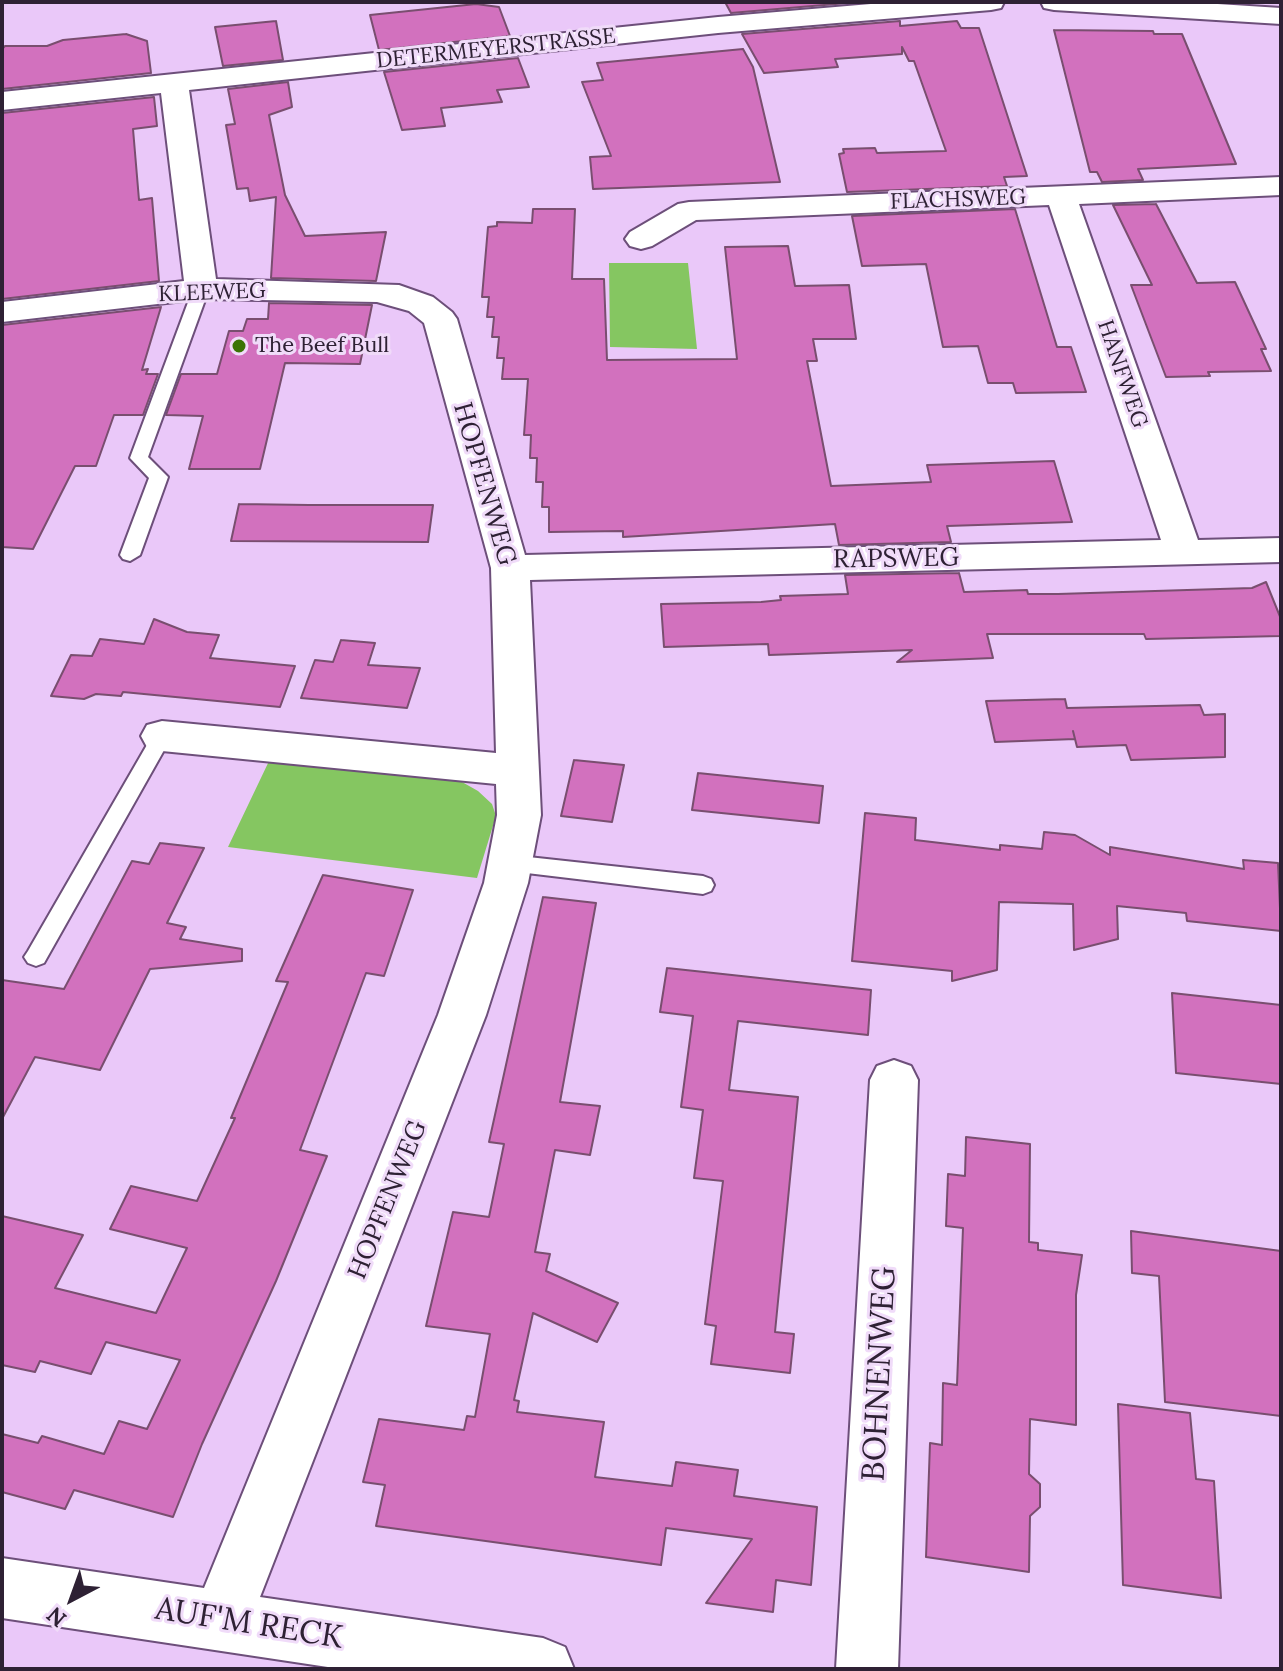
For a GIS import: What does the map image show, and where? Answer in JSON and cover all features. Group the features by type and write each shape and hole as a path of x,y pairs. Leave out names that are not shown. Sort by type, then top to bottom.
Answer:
{"street":[{"name":"DETERMEYERSTRASSE","path":"2,101 718,25 991,2"},
{"path":"1054,2 1281,16"},
{"path":"174,84 201,289"},
{"name":"FLACHSWEG","path":"641,239 689,211 1281,186"},
{"name":"HANFWEG","path":"1061,196 1184,553"},
{"name":"KLEEWEG","path":"2,312 201,289 377,292 399,295 421,304"},
{"name":"HOPFENWEG","path":"221,1619 462,1015 510,863 519,815 510,568 440,319 421,304"},
{"name":"RAPSWEG","path":"510,568 1281,550"},
{"path":"162,736 519,771"},
{"name":"BOHNENWEG","path":"867,1669 894,1080"},
{"name":"AUF'M RECK","path":"2,1588 543,1669"}],"lane":[{"path":"130,555 159,477 139,458 201,289"},
{"path":"36,957 162,736"},
{"path":"510,863 703,885"}],"green space":[{"path":"609,263 688,263 697,349 610,347"},
{"path":"270,759 455,778 478,791 492,804 496,816 477,878 228,847"}],"building":[{"path":"725,2 859,2 731,13"},
{"path":"476,4 499,7 510,36 379,50 370,15"},
{"path":"276,21 283,60 223,66 215,27"},
{"path":"900,21 900,26 957,21 961,28 979,28 1027,176 1004,177 1007,186 847,192 839,154 844,153 843,149 875,148 877,153 946,151 914,61 909,61 902,47 902,54 835,59 838,67 764,73 742,34"},
{"path":"1054,30 1182,34 1236,164 1138,169 1143,180 1102,182 1097,172 1090,172"},
{"path":"126,34 147,41 151,73 2,89 2,49 5,46 47,46 63,40"},
{"path":"743,49 753,67 780,182 593,189 590,157 611,156 582,82 603,80 597,63"},
{"path":"518,58 529,87 497,90 502,102 441,108 445,126 402,130 384,72"},
{"path":"288,82 292,107 269,115 285,195 305,236 386,232 376,281 271,278 276,197 250,201 248,188 237,189 226,125 235,124 228,89"},
{"path":"154,97 157,126 133,129 139,200 152,198 159,281 2,299 2,113"},
{"path":"1156,204 1197,283 1235,282 1266,349 1261,349 1271,371 1208,372 1210,376 1166,377 1131,285 1152,285 1113,205"},
{"path":"533,209 575,209 572,279 604,279 607,360 737,359 725,247 788,246 795,286 849,285 856,339 813,339 817,361 807,361 831,486 931,482 927,465 1054,461 1072,522 947,526 951,542 839,545 835,524 623,537 623,531 549,532 549,507 542,507 543,482 536,482 537,458 530,458 531,435 524,435 528,379 502,379 504,358 497,358 499,337 492,337 494,317 487,317 489,297 482,297 488,227 497,226 497,222 532,223"},
{"path":"1015,209 1057,347 1071,347 1086,392 1016,393 1013,383 988,383 978,346 943,347 926,264 862,266 852,216"},
{"path":"269,303 372,305 360,364 285,363 260,469 189,469 203,416 166,415 181,374 217,374 229,331 243,331 247,319 268,319"},
{"path":"161,307 142,370 148,369 146,374 158,374 143,415 114,415 96,466 75,466 33,549 2,547 2,325"},
{"path":"239,504 433,505 428,542 231,541"},
{"path":"959,573 964,592 1027,590 1028,594 1252,588 1266,582 1281,619 1281,636 1146,639 1144,634 987,634 993,658 897,662 912,650 769,655 768,644 664,647 661,604 761,602 781,600 780,596 848,594 845,575"},
{"path":"154,619 187,632 219,635 210,658 295,666 280,707 123,692 121,696 96,694 84,699 51,696 71,655 92,656 100,639 144,644"},
{"path":"341,640 375,643 368,665 420,668 407,708 301,698 315,660 333,662"},
{"path":"1065,699 1067,708 1200,705 1204,715 1225,714 1225,757 1131,760 1126,745 1077,747 1075,739 995,742 986,701"},
{"path":"574,760 624,765 612,822 561,816"},
{"path":"698,773 823,786 819,823 692,810"},
{"path":"865,813 916,818 915,840 1000,850 1000,845 1042,849 1044,832 1075,835 1110,855 1110,847 1244,869 1243,860 1278,863 1281,931 1187,921 1186,913 1117,906 1118,939 1074,950 1073,904 999,902 997,970 952,981 952,971 852,961"},
{"path":"160,843 204,848 167,923 186,927 180,939 242,949 242,961 150,969 100,1070 35,1057 2,1119 2,980 64,989 132,861 149,864"},
{"path":"323,875 413,890 384,976 366,973 300,1150 327,1156 173,1517 74,1490 65,1509 2,1492 2,1434 38,1443 42,1436 104,1454 119,1421 147,1429 180,1360 106,1342 91,1374 40,1361 35,1372 2,1365 2,1216 83,1235 55,1288 156,1313 187,1248 110,1229 131,1186 197,1201 235,1118 231,1118 288,982 276,981"},
{"path":"543,897 596,903 560,1102 600,1106 590,1155 555,1150 535,1252 550,1254 546,1271 618,1303 597,1342 533,1313 514,1400 519,1401 517,1412 604,1422 595,1477 672,1486 676,1462 738,1470 734,1496 817,1507 811,1585 776,1580 773,1612 706,1603 752,1539 666,1528 661,1565 376,1526 385,1485 363,1482 379,1419 464,1430 467,1416 475,1417 490,1334 426,1326 453,1212 489,1217 504,1144 489,1142"},
{"path":"667,968 871,990 868,1035 738,1021 729,1090 798,1097 775,1332 794,1334 790,1373 711,1364 716,1326 705,1324 723,1181 694,1178 703,1110 681,1107 693,1016 660,1012"},
{"path":"1172,993 1281,1005 1281,1084 1176,1073"},
{"path":"966,1137 1030,1144 1029,1242 1038,1243 1038,1250 1082,1255 1076,1295 1076,1425 1030,1419 1029,1474 1040,1484 1040,1507 1030,1516 1029,1572 926,1557 930,1443 942,1445 943,1383 957,1385 963,1228 946,1226 948,1174 965,1176"},
{"path":"1131,1231 1281,1251 1281,1416 1165,1402 1159,1276 1132,1273"},
{"path":"1118,1404 1190,1413 1196,1479 1214,1481 1221,1598 1123,1585"}],"place":[{"name":"The Beef Bull","path":"239,346"}]}
